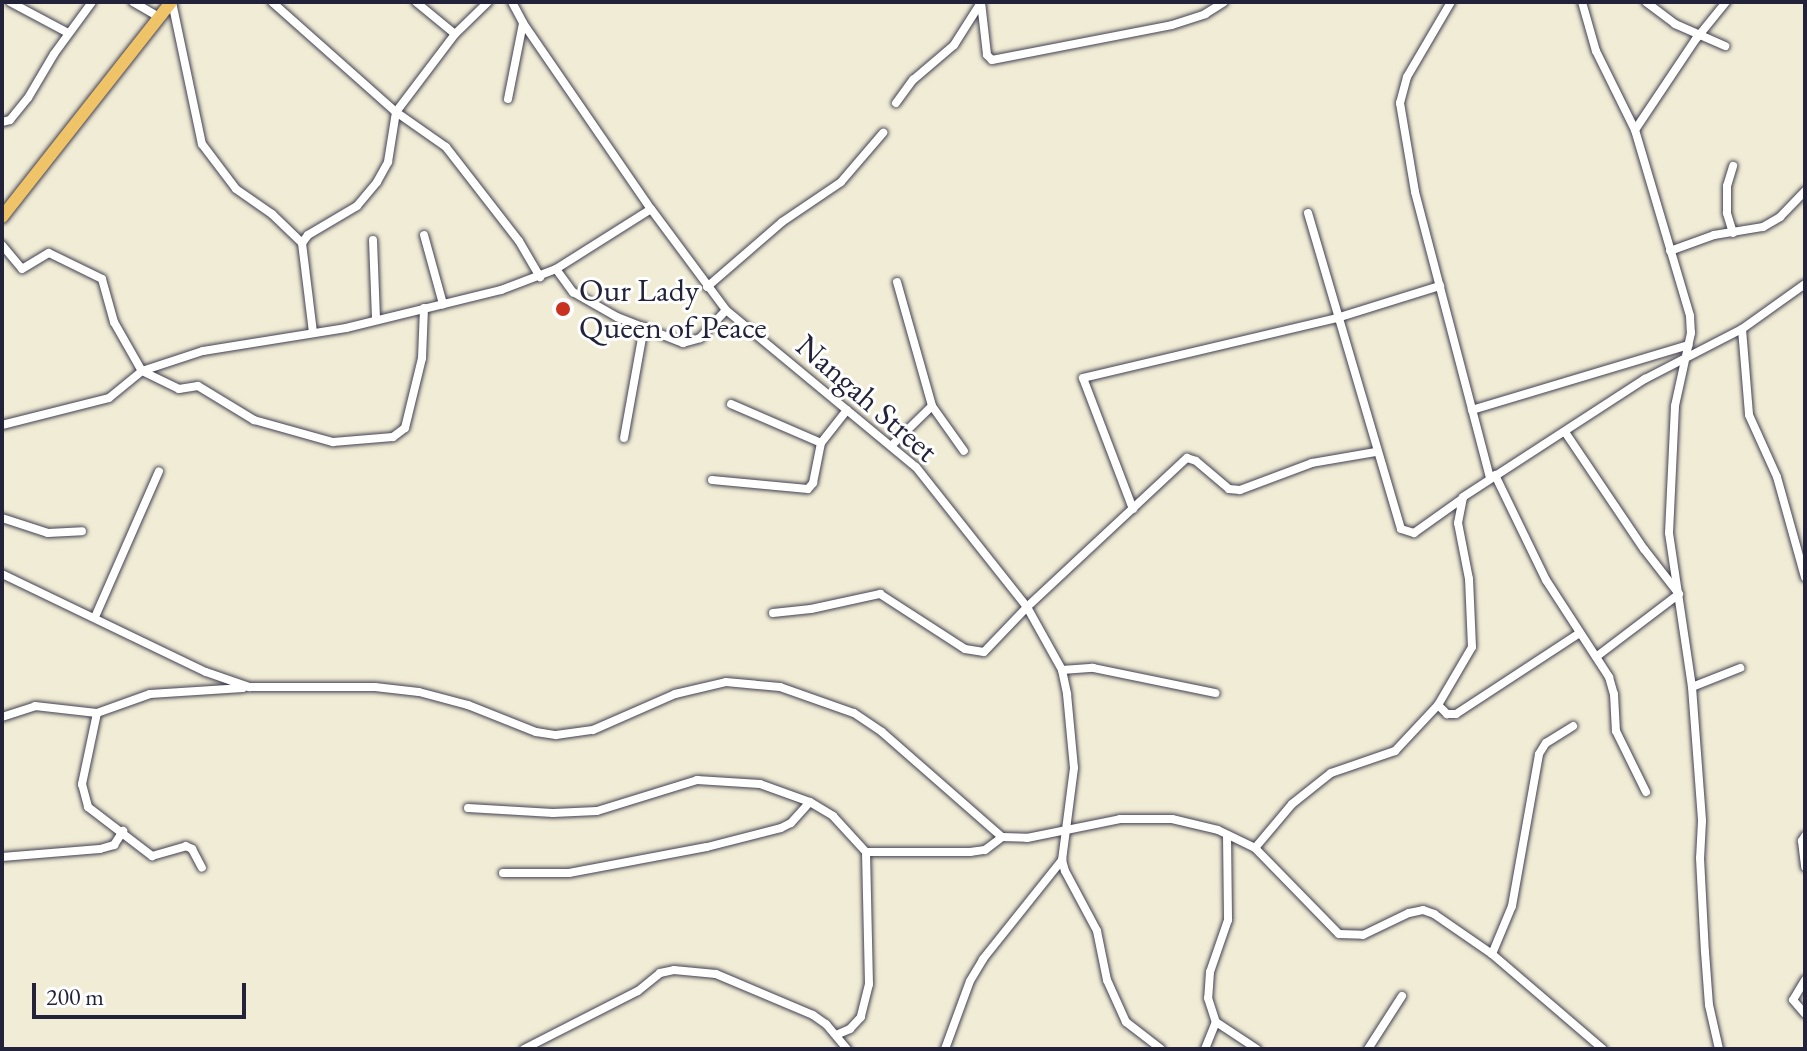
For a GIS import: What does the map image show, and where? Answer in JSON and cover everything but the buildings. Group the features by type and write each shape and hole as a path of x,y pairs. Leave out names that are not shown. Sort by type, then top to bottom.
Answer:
{"highway":[{"path":"2,217 172,2"}],"street":[{"path":"10,2 68,33"},
{"path":"2,122 10,120 28,98 68,33 92,2"},
{"path":"133,2 159,17"},
{"path":"172,2 202,144 236,189 272,214 302,243 313,332"},
{"path":"272,2 396,112 446,147 519,241 540,277"},
{"path":"416,2 455,34"},
{"path":"302,243 308,235 357,206 377,182 388,162 396,112 455,34 488,2"},
{"name":"Nangah Street","path":"512,2 523,23 651,209 726,310 924,475 1027,607 1062,670 1074,768 1062,860"},
{"path":"981,2 987,55 992,60 1004,60 1172,25 1205,14 1224,2"},
{"path":"896,103 913,80 954,45 981,2"},
{"path":"1451,2 1407,77 1400,103 1415,192 1472,410 1493,476 1541,569 1609,677 1614,694 1616,731 1646,792"},
{"path":"1582,2 1596,51 1635,130 1690,316 1688,345 1675,406 1669,533 1692,687 1702,821 1700,858 1709,1005 1719,1049"},
{"path":"1646,2 1675,24 1725,46"},
{"path":"1635,130 1699,35 1726,2"},
{"path":"508,99 523,23"},
{"path":"707,287 782,222 841,182 883,133"},
{"path":"1733,166 1727,186 1727,213 1733,233"},
{"path":"1670,251 1714,235 1763,227 1780,217 1805,191"},
{"path":"2,425 109,398 142,371 203,351 346,328 540,277 651,209"},
{"path":"1308,213 1376,452 1401,529 1407,533 1414,533 1493,476 1684,357 1742,329 1805,284"},
{"path":"424,235 443,304"},
{"path":"373,240 376,318"},
{"path":"2,245 22,269 49,253 102,279 114,322 142,371 179,389 198,386 254,420 333,442 393,437 405,428 422,358 424,308"},
{"path":"556,269 573,292 617,317 683,343 693,342 726,310"},
{"path":"897,282 932,406 964,451"},
{"path":"1133,509 1083,378 1337,318 1440,286"},
{"path":"624,438 644,327"},
{"path":"1742,329 1749,415 1777,477 1805,577"},
{"path":"1472,410 1688,345"},
{"path":"731,404 821,443"},
{"path":"891,446 932,406"},
{"path":"712,480 808,489 813,483 821,443 847,410"},
{"path":"1565,432 1644,549 1679,594"},
{"path":"773,613 811,609 880,594 975,653 984,652 1027,607 1187,458 1196,461 1229,489 1240,490 1312,463 1376,452"},
{"path":"95,617 159,471"},
{"path":"1255,848 1312,786 1345,766 1386,757 1438,705 1474,639 1469,579 1458,523 1463,497"},
{"path":"2,518 48,533 82,531"},
{"path":"2,574 218,677 249,687"},
{"path":"1596,657 1679,594"},
{"path":"1438,705 1447,714 1456,714 1580,633"},
{"path":"1062,670 1093,668 1215,693"},
{"path":"1692,687 1740,668"},
{"path":"215,691 218,677"},
{"path":"2,717 35,706 97,713 150,694 249,687 361,686 419,692 468,705 536,732 556,735 593,730 675,694 726,682 780,687 854,713 882,732 1002,837 1027,838 1066,828 1145,817 1196,824 1255,848 1339,934 1363,935 1409,913 1423,910 1457,926 1603,1049"},
{"path":"97,713 83,795 88,807 152,856 177,847 192,849 202,868"},
{"path":"1492,954 1512,906 1539,754 1546,743 1573,726"},
{"path":"468,808 553,813 597,811 697,780 760,784 810,802 833,816 866,852 869,984 861,1017 836,1035"},
{"path":"503,873 569,873 707,847 781,828 791,823 810,802"},
{"path":"2,857 100,849 114,845 123,831"},
{"path":"1227,835 1228,920 1210,972 1208,998 1216,1022 1257,1049"},
{"path":"1805,836 1802,841 1805,867"},
{"path":"866,852 970,852 985,850 1002,837"},
{"path":"945,1049 970,981 983,959 1062,860 1097,931 1107,980 1126,1022 1161,1049"},
{"path":"524,1049 638,991 660,973 674,970 716,974 813,1015 847,1049"},
{"path":"1805,980 1793,1000 1805,1014"},
{"path":"1368,1049 1402,996"},
{"path":"1205,1049 1216,1022"}],"place":[{"name":"Our Lady Queen of Peace","path":"563,309"}]}
